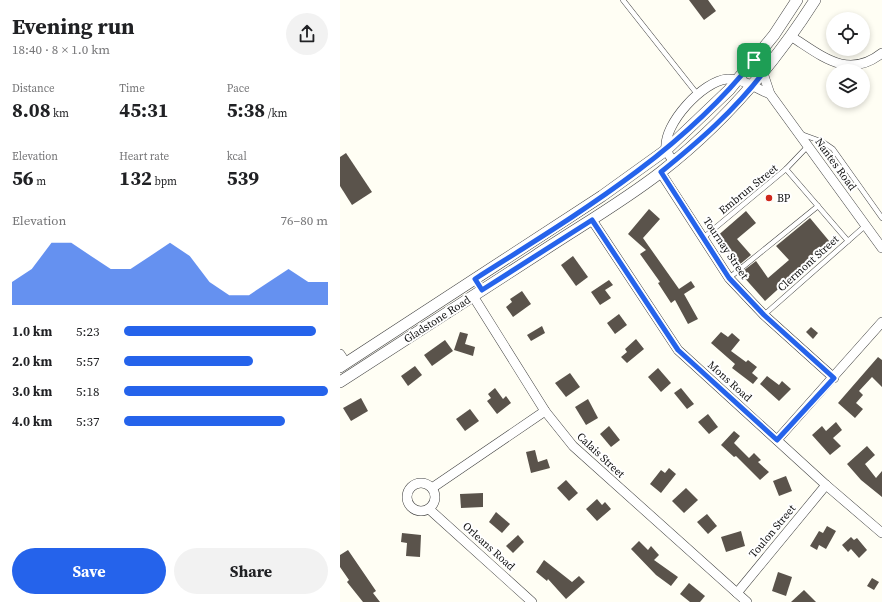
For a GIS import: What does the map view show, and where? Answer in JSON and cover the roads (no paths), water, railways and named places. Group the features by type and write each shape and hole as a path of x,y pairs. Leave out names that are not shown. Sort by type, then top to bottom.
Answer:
{"street":[{"name":"Gladstone Road","path":"342,361 356,357 594,202 666,150 710,111 739,79 774,36 798,0"},
{"name":"Gladstone Road","path":"341,378 362,368 602,214 674,162 719,122 752,87 792,36 815,0"},
{"path":"785,20 792,36 828,60 842,64 861,64 882,53"},
{"path":"774,36 776,40 792,36"},
{"name":"Nantes Road","path":"754,60 763,73 770,94 882,248"},
{"path":"674,162 666,150 667,135 673,121 698,95 725,79 739,79 752,87 770,94"},
{"path":"642,167 652,179"},
{"name":"Tournay Street","path":"661,172 729,278 764,315 834,378"},
{"path":"594,202 602,214"},
{"path":"574,215 587,223"},
{"name":"Mons Road","path":"587,223 678,350 826,485 882,533"},
{"path":"475,279 482,290"},
{"path":"456,291 457,297 468,299"},
{"name":"Calais Street","path":"468,299 545,411 574,446 747,602"},
{"path":"777,440 834,378 882,322"},
{"path":"356,357 362,368"},
{"path":"432,488 545,411"},
{"path":"417,483 425,483 432,488 434,492 434,501 429,509 422,512 413,510 407,503 406,495 410,487 417,483"},
{"name":"Toulon Street","path":"737,593 826,485"},
{"name":"Orleans Road","path":"429,509 532,602"}],"lane":[{"path":"623,0 698,95"},
{"path":"799,134 824,142 833,149 882,218"},
{"name":"Embrun Street","path":"703,238 786,169 808,146"},
{"name":"Embrun Street","path":"786,169 848,240"},
{"path":"729,278 818,206"},
{"name":"Clermont Street","path":"764,315 865,226"}],"place":[{"name":"BP","path":"769,198"}]}
